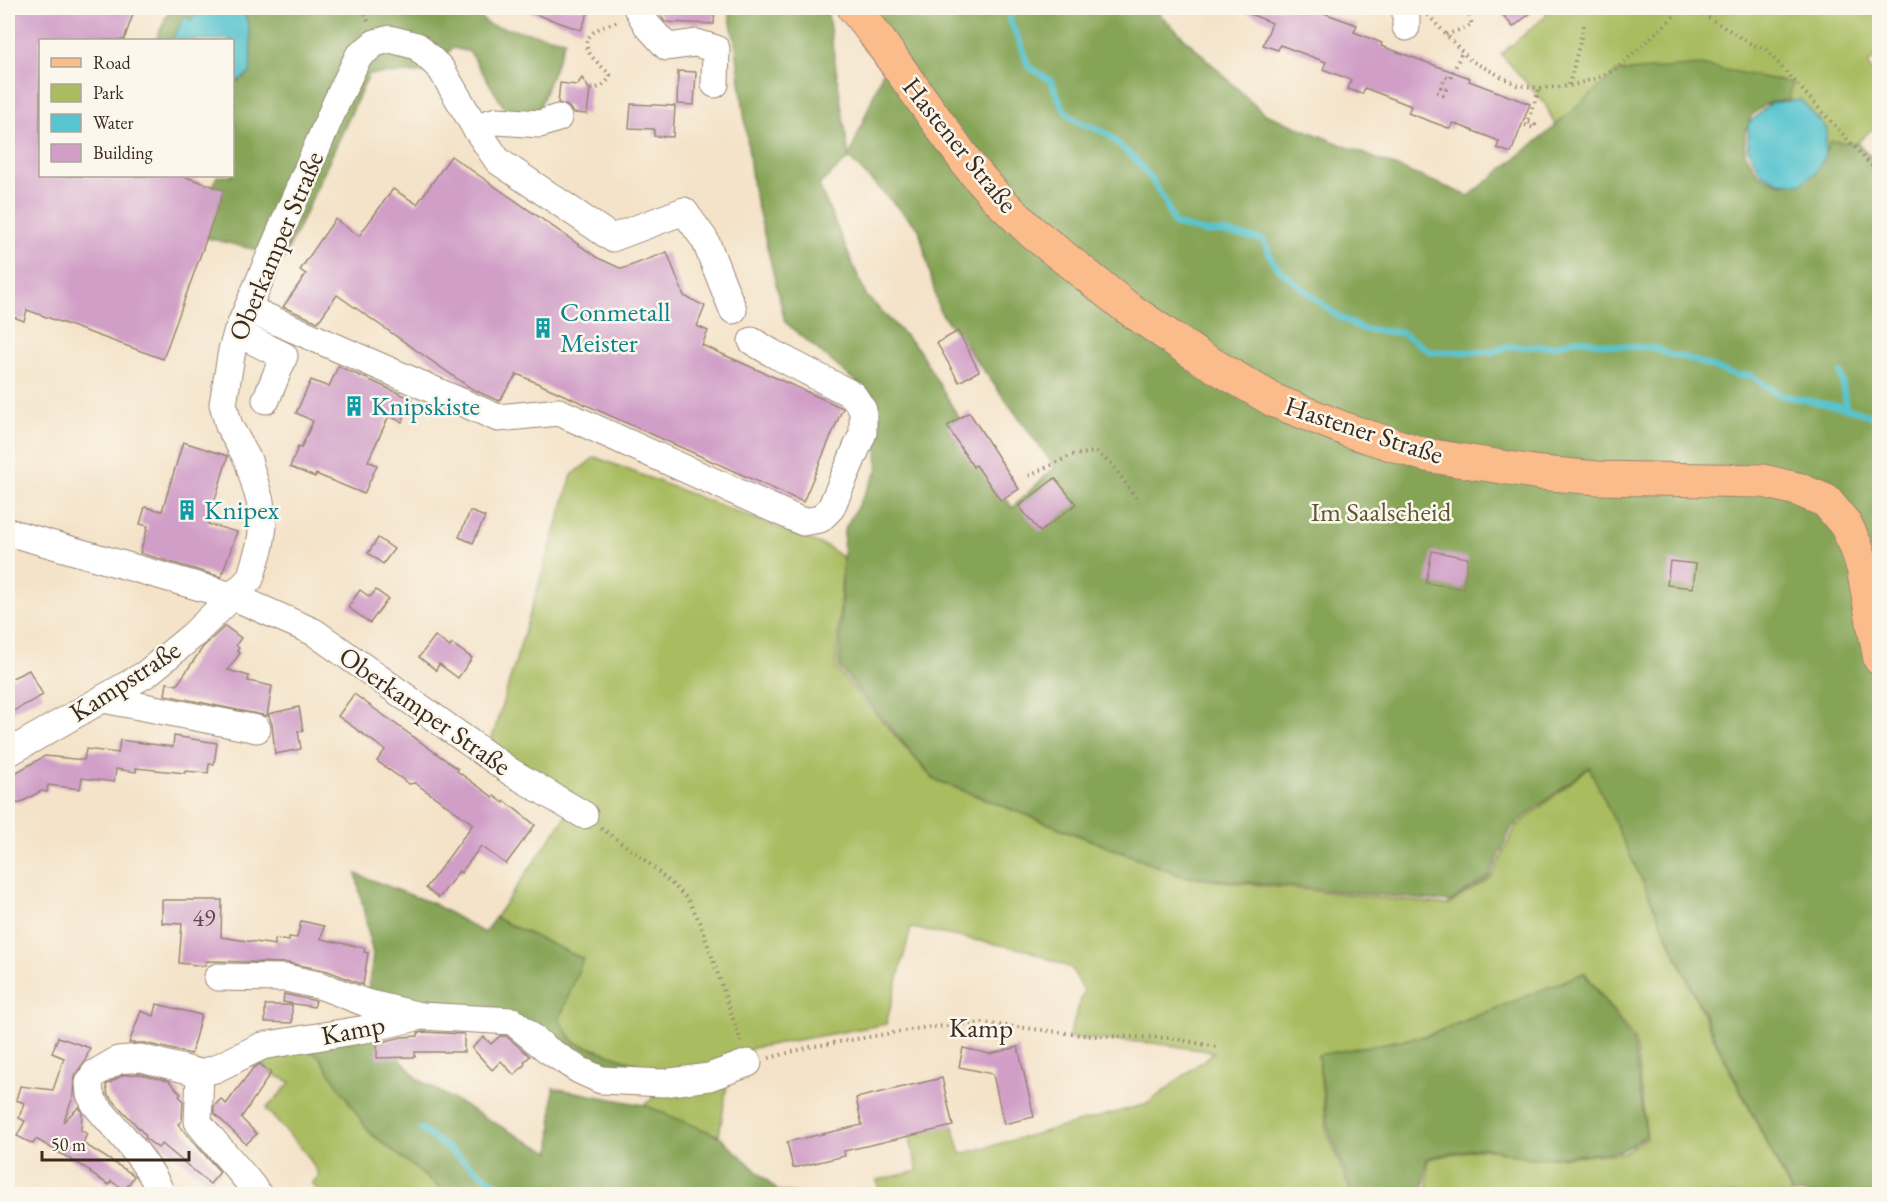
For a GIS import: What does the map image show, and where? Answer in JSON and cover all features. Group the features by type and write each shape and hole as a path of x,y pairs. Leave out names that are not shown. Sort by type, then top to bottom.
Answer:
{"main road":[{"name":"Hastener Straße","path":"854,8 970,167 996,198 1032,232 1097,284 1198,356 1275,401 1350,431 1426,455 1540,473 1598,478 1763,481 1797,489 1826,501 1846,525 1856,546 1863,568 1880,659"}],"street":[{"path":"638,10 646,25 667,47 696,43 716,49 715,84"},
{"name":"Oberkamper Straße","path":"232,596 250,579 260,546 263,526 260,501 248,460 225,415 224,404 232,350 248,309 346,107 358,57 375,43 390,39 417,46 441,69 498,161 612,238 684,211 705,240 733,310"},
{"path":"475,127 497,122 540,124 558,118"},
{"path":"248,309 498,418 560,412 803,522 820,519 831,508 864,433 863,410 853,395 752,341"},
{"path":"237,333 284,356 266,400"},
{"name":"Oberkamper Straße","path":"8,532 232,596 314,632 511,772 584,815"},
{"name":"Kampstraße","path":"8,753 146,674 193,635 232,596"},
{"path":"103,699 257,729"},
{"path":"218,977 286,978 322,986 366,1003 421,1016"},
{"name":"Kamp","path":"200,1073 216,1070 262,1046 366,1029 421,1016 512,1020 548,1050 579,1070 601,1080 663,1083 709,1077 748,1063"},
{"path":"161,1194 141,1161 95,1104 90,1094 89,1083 94,1074 118,1060 141,1058 200,1073 198,1122 258,1194"}],"path":[{"path":"1446,35 1472,25 1467,8"},
{"path":"1411,14 1446,35 1470,60 1517,85 1540,88 1569,86 1615,70 1683,8"},
{"path":"1693,8 1753,45 1765,49 1880,175"},
{"path":"591,89 599,88 609,80 610,75 591,56 587,46 589,36 598,27 621,20 638,10"},
{"path":"1569,86 1585,21"},
{"path":"1437,92 1443,95 1446,89 1441,87 1446,77 1450,79 1462,52"},
{"path":"1525,125 1534,128 1535,125 1527,122 1540,88"},
{"path":"1029,476 1072,455 1095,452 1112,464 1139,502"},
{"path":"584,815 644,859 687,898 700,922 748,1063"},
{"name":"Kamp","path":"748,1063 810,1047 899,1032 983,1023 1092,1036 1172,1038 1216,1047"}],"green space":[{"path":"170,8 205,8 191,20 185,17 173,39 156,39"},
{"path":"241,8 471,8 489,25 565,40 533,125 505,109 470,52 453,48 425,73 369,74 285,257 195,235 217,177 234,177 236,125 234,124 234,83 250,73 251,48 245,15"},
{"name":"Im Saalscheid","path":"728,8 827,8 849,157 894,43 873,8 1153,8 1263,113 1469,196 1547,133 1616,72 1700,65 1793,83 1789,99 1768,103 1752,115 1745,132 1745,153 1760,176 1781,184 1803,181 1821,164 1830,141 1859,144 1880,166 1879,1194 1793,1194 1719,1046 1589,767 1512,827 1490,876 1450,902 1184,876 934,779 839,667 844,530 878,470 875,398 785,322 753,188 736,48","holes":["849,158 919,229 939,310 1055,467 1012,508 919,350 866,295 819,185"]},
{"path":"1545,8 1879,8 1879,52 1868,65 1879,81 1879,123 1839,159 1728,74 1565,146 1545,104 1501,54 1547,15"},
{"path":"595,457 828,547 843,558 836,668 933,779 1184,877 1448,905 1492,877 1515,828 1590,767 1718,1047 1792,1194 1427,1194 1428,1159 1484,1148 1531,1159 1623,1153 1647,1138 1635,1040 1585,973 1428,1035 1318,1055 1327,1131 1351,1194 879,1194 877,1180 918,1171 909,1136 953,1125 961,1154 1147,1104 1214,1052 1152,1043 1068,1038 1084,991 1071,968 1027,950 911,928 886,1024 753,1048 717,1068 680,1079 574,1042 559,1020 583,959 495,918 576,802 490,745 572,475"},
{"path":"356,874 434,904 484,933 495,918 583,959 559,1020 574,1042 680,1079 586,1071 516,1017 363,1023 373,955"},
{"path":"1584,973 1633,1041 1646,1136 1621,1151 1531,1159 1484,1147 1427,1158 1423,1194 1353,1194 1329,1130 1318,1055 1427,1036"},
{"path":"377,1034 419,1080 523,1139 551,1152 553,1088 644,1105 719,1136 778,1191 801,1194 452,1194 440,1188 368,1131 319,1056 298,1044"},
{"path":"298,1044 319,1056 370,1133 448,1194 322,1194 312,1184 319,1175 308,1156 266,1109 291,1082 272,1074 253,1057"},
{"path":"728,1078 719,1136 644,1105 664,1089"}],"water":[{"path":"205,8 241,8 248,23 250,73 234,83 234,39 173,39 185,16 191,20"},
{"path":"1801,100 1827,129 1824,159 1815,173 1800,184 1779,182 1762,174 1748,150 1748,124 1771,103"}],"building":[{"path":"8,8 135,8 124,39 39,39 39,177 186,177 224,190 163,359 27,310 24,321 8,315"},
{"path":"524,8 590,8 581,30 523,10"},
{"path":"655,8 715,8 714,24 665,22"},
{"path":"1236,8 1310,8 1357,25 1354,32 1382,43 1381,46 1470,78 1469,81 1530,104 1511,153 1497,148 1499,141 1453,123 1451,129 1408,113 1411,106 1365,88 1362,94 1348,89 1351,80 1323,69 1326,62 1280,45 1278,50 1263,45 1272,23"},
{"path":"1497,8 1537,8 1513,27"},
{"path":"678,71 696,72 694,105 677,104"},
{"path":"582,78 590,90 587,114 573,113 568,106 558,103 560,83 577,85"},
{"path":"631,104 675,106 673,137 654,136 654,129 629,128"},
{"name":"Conmetall Meister","path":"451,156 598,258 622,269 667,252 684,296 705,306 697,326 708,331 702,345 843,408 803,502 517,374 499,401 472,389 337,295 318,322 283,307 306,274 300,270 335,219 359,236 393,189 417,204"},
{"path":"958,331 979,371 959,382 937,343"},
{"path":"338,366 412,399 402,422 389,416 368,461 377,465 364,494 316,474 315,477 290,467 313,421 296,413 311,380 329,387"},
{"path":"969,412 1019,489 1001,501 976,465 973,467 947,426"},
{"name":"Knipex","path":"183,442 228,456 208,524 237,532 221,577 140,553 148,526 140,524 145,507 162,511"},
{"path":"1055,478 1076,504 1040,532 1019,506"},
{"path":"470,511 485,517 473,543 459,537"},
{"path":"378,538 394,549 383,564 368,553"},
{"path":"1432,551 1468,558 1463,589 1426,583"},
{"path":"1670,561 1696,564 1693,588 1667,585"},
{"path":"360,590 370,597 376,590 388,599 370,623 348,607"},
{"path":"225,626 241,638 236,645 240,653 228,670 249,676 248,681 272,686 267,716 165,695 167,683 177,685 203,647"},
{"path":"435,636 450,647 452,644 472,658 458,678 439,664 436,670 419,657"},
{"path":"29,670 43,695 8,714 8,680"},
{"path":"354,694 458,769 457,771 493,797 504,803 505,801 535,825 506,864 481,846 439,898 426,888 473,824 415,783 409,784 377,761 385,750 338,716"},
{"path":"299,707 303,731 298,731 301,749 275,754 272,724 268,714"},
{"path":"174,736 217,743 214,764 209,764 208,773 136,768 136,772 116,769 114,782 82,778 80,789 48,785 47,792 41,791 18,804 8,786 8,777 45,756 84,760 86,749 118,753 120,740 173,747"},
{"path":"162,900 222,900 221,937 275,945 275,939 289,941 289,937 297,938 301,921 324,926 321,939 365,948 364,952 368,953 363,985 328,971 289,963 206,961 205,966 179,963 182,924 162,923"},
{"path":"284,994 316,1001 314,1007 283,1002"},
{"path":"157,1004 201,1015 191,1054 145,1043 129,1043 141,1011 154,1016"},
{"path":"265,1005 292,1005 292,1023 265,1022"},
{"path":"418,1033 464,1034 464,1052 415,1052 415,1057 377,1058 377,1043 418,1036"},
{"path":"500,1036 506,1036 530,1056 514,1075 501,1061 492,1070 472,1048 484,1037 491,1044"},
{"path":"58,1037 90,1048 85,1061 75,1075 74,1095 63,1122 79,1107 82,1112 81,1130 87,1134 83,1143 134,1176 125,1190 111,1181 109,1185 90,1173 91,1171 36,1139 33,1144 17,1136 25,1121 19,1118 24,1103 16,1100 20,1086 53,1090 64,1058 52,1053"},
{"path":"1018,1047 1034,1117 1004,1124 993,1074 959,1067 963,1048 990,1054"},
{"path":"260,1064 271,1073 241,1118 257,1134 246,1144 214,1113 214,1106 221,1099 226,1104 253,1068"},
{"path":"140,1074 169,1081 181,1094 179,1096 183,1100 182,1120 178,1124 220,1172 210,1184 162,1144 158,1148 145,1138 146,1136 108,1095 106,1085 123,1075"},
{"path":"942,1078 953,1126 844,1151 845,1156 793,1168 787,1142 862,1125 856,1098"}],"waterway":[{"path":"1010,8 1010,21 1028,66 1051,81 1063,108 1070,116 1106,133 1134,158 1150,177 1165,201 1174,224 1205,232 1223,232 1263,240 1273,262 1283,273 1338,316 1362,329 1402,333 1431,352 1493,352 1506,347 1555,346 1576,339 1616,346 1655,348 1669,355 1684,357 1737,376 1750,375 1780,395 1846,408 1880,421"},
{"path":"1841,373 1846,408"},
{"path":"421,1129 509,1194"}],"place":[{"name":"Conmetall Meister","path":"543,328"},
{"name":"Knipskiste","path":"354,406"},
{"name":"Knipex","path":"187,510"}]}
